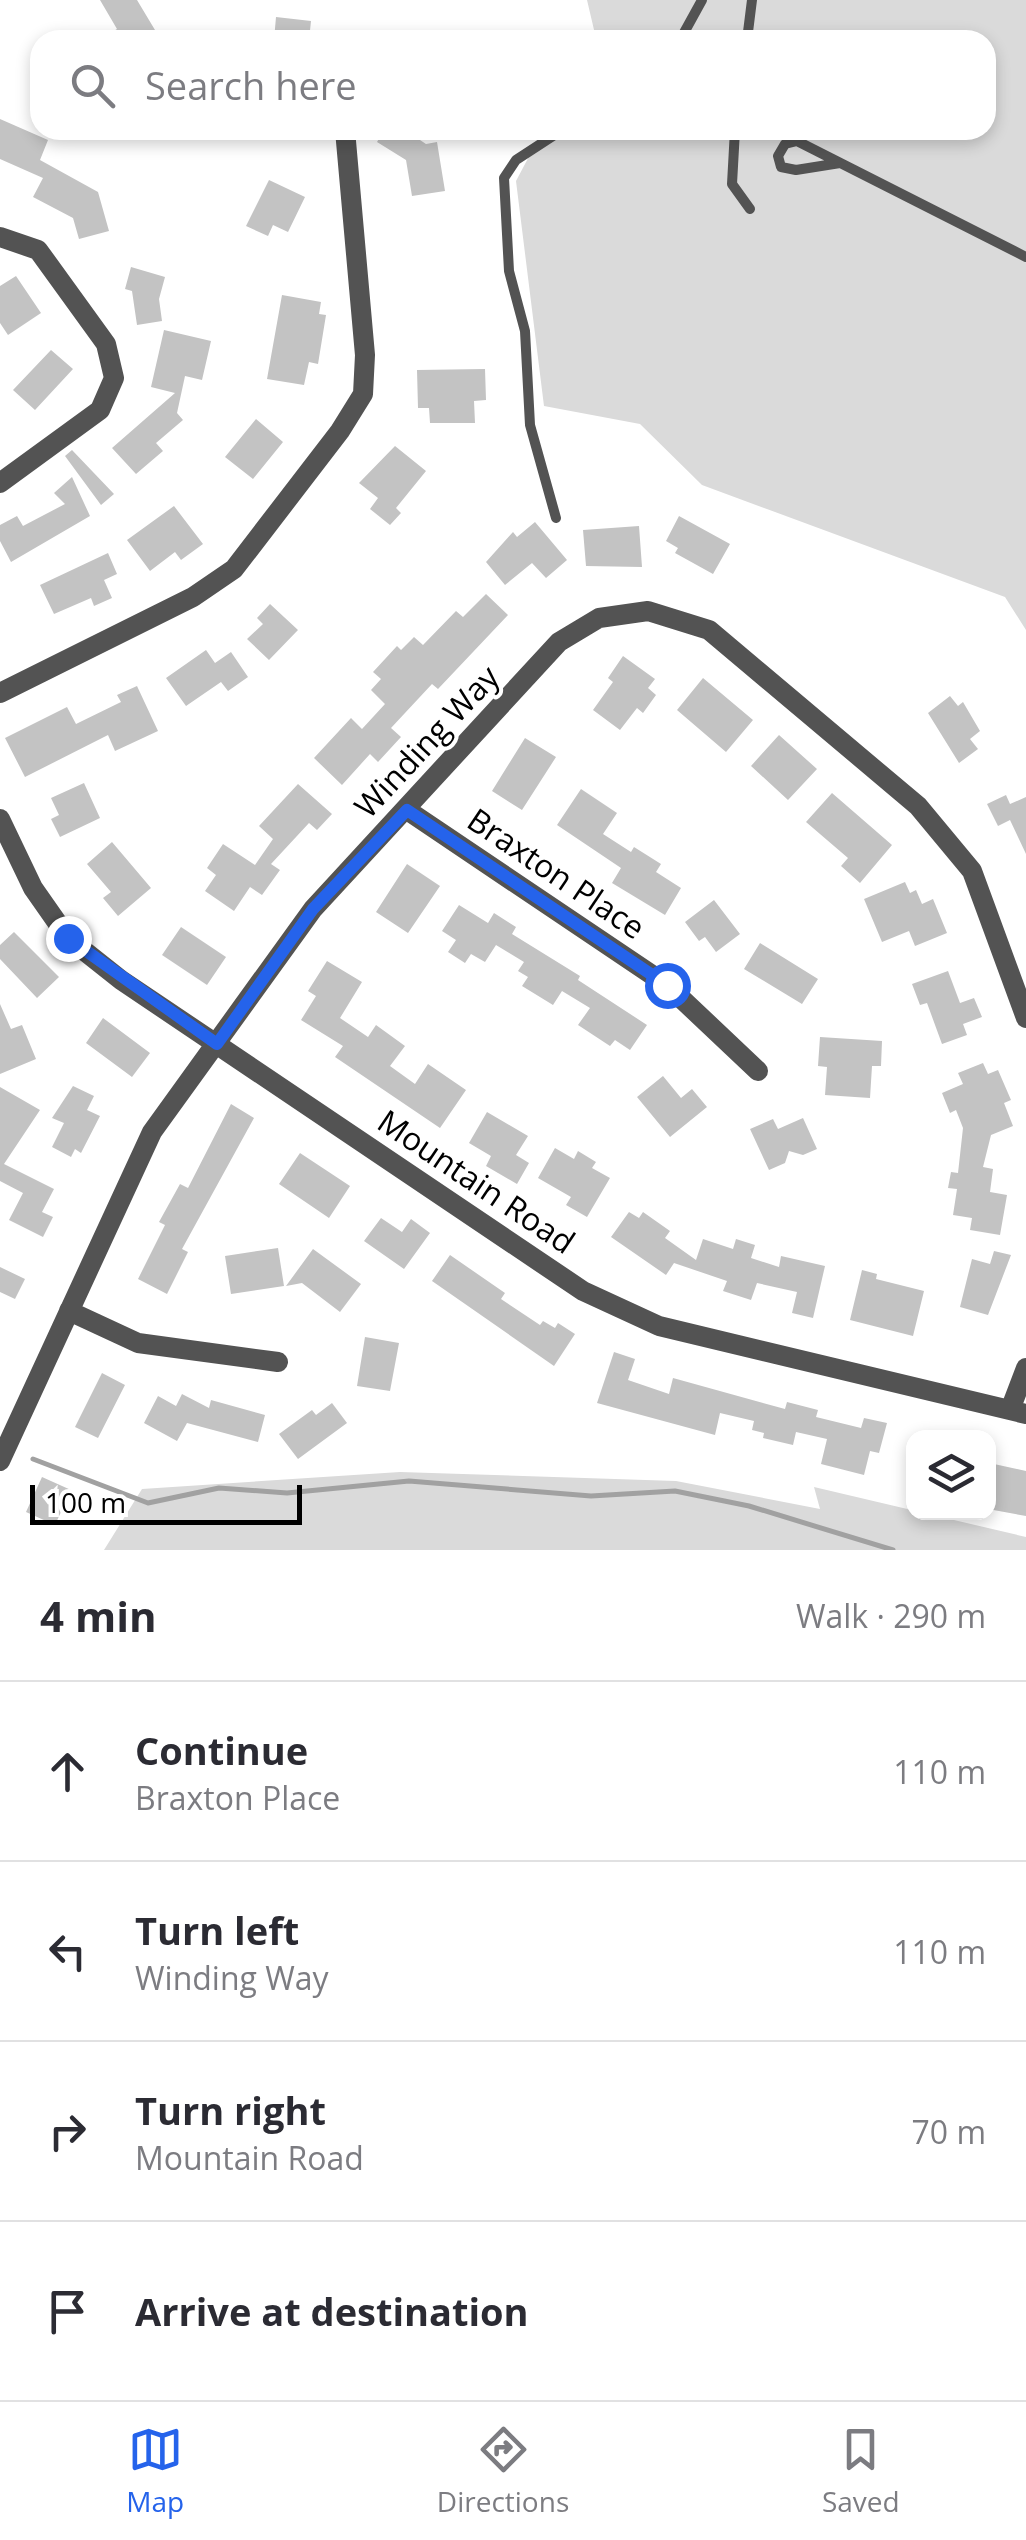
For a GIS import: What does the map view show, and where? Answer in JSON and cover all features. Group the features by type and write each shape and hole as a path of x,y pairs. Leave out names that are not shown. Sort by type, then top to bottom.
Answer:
{"street":[{"path":"0,693 193,598 234,570 340,431 362,394 365,354 346,140"},
{"path":"0,237 38,250 106,344 114,378 100,410 0,483"},
{"name":"Winding Way","path":"0,1461 152,1132 313,909 559,642 600,618 648,611 710,630 918,806 972,871 1026,1018"},
{"name":"Braxton Place","path":"407,810 667,985 758,1071"},
{"name":"Mountain Road","path":"0,820 33,888 68,938 217,1044 583,1291 659,1326 1018,1412"},
{"path":"69,1311 138,1343 278,1362"},
{"path":"1018,1412 1026,1368"}],"lane":[{"path":"686,30 702,0"},
{"path":"748,30 752,0"},
{"path":"547,140 516,160 504,178 509,271 525,331 530,425 556,518"},
{"path":"734,140 732,184 750,208"},
{"path":"840,163 796,170 782,167 778,156 785,144 797,141 1026,257"}],"shaded area":[{"path":"587,0 1026,0 1026,630 1005,597 702,485 640,424 544,406 516,181 538,140 996,140 996,30 594,30"},
{"path":"400,1472 676,1481 820,1509 814,1487 906,1509 906,1520 954,1520 1026,1537 1026,1550 104,1550 142,1489"}],"building":[{"path":"100,0 137,0 155,30 115,30"},
{"path":"276,17 311,21 310,30 275,30"},
{"path":"0,119 30,132 30,140 48,140 40,160 98,192 109,231 79,239 73,218 33,197 43,178 0,159"},
{"path":"377,142 437,142 445,191 412,196 406,160"},
{"path":"269,180 305,197 288,232 273,225 268,236 246,226"},
{"path":"131,267 165,277 159,299 162,321 137,325 132,291 125,289"},
{"path":"16,276 41,313 8,335 0,323 0,286"},
{"path":"282,295 321,302 319,314 326,315 318,364 309,362 304,385 267,379"},
{"path":"164,330 211,341 202,380 185,376 177,413 183,420 156,443 163,451 136,474 112,448 175,393 151,387"},
{"path":"51,350 73,369 35,410 13,390"},
{"path":"485,369 486,400 474,401 475,423 430,423 429,408 418,408 417,370"},
{"path":"256,419 283,442 253,479 225,457"},
{"path":"395,446 426,471 396,508 401,513 390,525 370,509 378,498 359,483"},
{"path":"72,450 114,494 101,505 65,456"},
{"path":"72,477 90,516 11,562 0,541 0,525 17,516 23,526 65,504 54,493"},
{"path":"174,506 203,544 181,560 175,552 150,571 127,540"},
{"path":"679,516 730,544 713,574 675,553 678,548 666,541"},
{"path":"535,522 567,560 546,578 532,563 505,585 486,562 513,532 517,537"},
{"path":"639,526 642,567 586,566 583,530"},
{"path":"108,553 117,574 104,580 112,598 94,606 91,598 54,614 40,585"},
{"path":"486,594 508,615 438,689 432,684 391,728 401,737 378,762 370,754 342,785 314,758 351,718 362,729 385,704 371,690 381,679 373,672 397,646 401,650 414,637 423,645 456,611 463,617"},
{"path":"270,604 298,630 269,660 247,639 263,624 257,618"},
{"path":"206,650 215,663 231,652 248,677 228,691 221,682 186,706 166,678"},
{"path":"623,656 655,679 648,688 656,695 643,713 637,708 620,730 593,710 613,682 608,678"},
{"path":"703,678 753,720 726,752 677,710"},
{"path":"137,686 158,731 115,751 108,735 25,777 5,738 67,707 76,724 121,702 117,695"},
{"path":"950,696 958,706 963,702 980,731 970,739 978,749 959,763 928,713"},
{"path":"779,735 817,769 788,800 751,766"},
{"path":"525,738 556,757 522,810 492,791"},
{"path":"84,783 100,818 60,837 51,819 59,815 51,798"},
{"path":"298,784 332,814 317,830 309,823 271,864 280,870 262,895 250,887 234,911 205,891 216,875 207,868 223,844 255,865 273,839 259,826"},
{"path":"581,789 617,813 603,834 631,852 634,847 661,864 656,872 681,888 665,915 612,883 621,868 557,825"},
{"path":"832,793 892,845 860,883 841,866 848,858 806,822"},
{"path":"1006,795 1010,804 1026,797 1026,854 1010,820 998,826 987,804"},
{"path":"112,842 151,888 118,916 103,898 111,892 87,864"},
{"path":"407,864 440,886 408,933 376,912"},
{"path":"905,882 910,893 916,890 922,904 933,899 947,933 915,946 909,931 882,942 864,899"},
{"path":"714,900 740,934 716,952 705,937 699,941 685,922"},
{"path":"459,905 488,923 494,913 516,927 512,934 580,976 578,980 647,1025 630,1050 615,1040 610,1046 578,1025 590,1008 562,991 553,1005 522,986 528,977 518,971 524,962 496,945 485,962 471,954 465,963 448,952 456,940 442,931"},
{"path":"181,927 226,957 207,985 162,955"},
{"path":"14,932 59,977 37,998 0,959 0,945"},
{"path":"760,943 818,979 802,1004 744,969"},
{"path":"327,961 362,982 340,1018 368,1037 376,1025 405,1046 390,1066 415,1084 428,1064 466,1090 440,1128 335,1057 343,1046 301,1020 316,996 308,991"},
{"path":"948,971 960,1003 974,998 982,1017 963,1024 967,1035 942,1044 927,1003 920,1005 912,984"},
{"path":"0,1004 11,1029 22,1025 36,1059 0,1074"},
{"path":"103,1018 150,1053 132,1077 86,1043"},
{"path":"820,1037 882,1041 881,1066 872,1066 870,1098 825,1095 827,1067 818,1066"},
{"path":"983,1063 988,1074 998,1070 1011,1100 1004,1103 1013,1126 991,1135 983,1167 993,1169 990,1192 1007,1195 1000,1235 970,1230 972,1218 953,1215 957,1189 948,1188 951,1172 958,1173 963,1128 956,1110 950,1113 942,1093 963,1084 958,1073"},
{"path":"663,1076 681,1098 692,1089 707,1107 670,1137 637,1097"},
{"path":"73,1086 94,1096 87,1110 100,1116 81,1153 75,1149 71,1157 52,1147 64,1123 52,1118"},
{"path":"0,1087 40,1110 4,1164 54,1189 42,1212 53,1217 43,1237 9,1220 23,1193 0,1181"},
{"path":"231,1104 254,1118 182,1249 188,1252 167,1294 138,1279 165,1225 159,1222 180,1184 188,1188"},
{"path":"487,1112 528,1136 516,1155 529,1163 517,1184 486,1166 491,1156 469,1143"},
{"path":"803,1118 817,1149 803,1155 789,1151 785,1163 769,1170 750,1129 773,1119 778,1129"},
{"path":"555,1148 574,1159 578,1151 596,1162 592,1168 610,1178 587,1217 566,1205 571,1197 538,1178"},
{"path":"300,1153 350,1186 329,1218 279,1184"},
{"path":"629,1212 639,1218 643,1212 670,1231 665,1238 696,1260 703,1239 733,1249 736,1239 755,1245 751,1258 779,1267 781,1256 825,1266 813,1318 792,1313 797,1292 757,1283 751,1300 723,1291 727,1281 674,1263 666,1275 611,1237"},
{"path":"381,1218 402,1232 411,1219 430,1233 404,1269 364,1241"},
{"path":"278,1248 284,1286 231,1294 225,1256"},
{"path":"313,1249 361,1284 340,1312 302,1283 286,1286"},
{"path":"994,1251 1011,1255 988,1315 960,1307 972,1259 990,1264"},
{"path":"450,1255 505,1293 501,1299 540,1325 543,1321 555,1328 558,1323 575,1334 554,1366 432,1281"},
{"path":"0,1267 25,1279 15,1299 0,1292"},
{"path":"862,1270 877,1274 876,1279 924,1291 913,1336 850,1320"},
{"path":"365,1337 399,1343 390,1391 357,1386"},
{"path":"614,1352 635,1359 628,1380 669,1394 673,1378 785,1409 787,1402 818,1410 816,1417 861,1428 864,1418 887,1423 879,1453 870,1451 864,1475 821,1464 827,1439 796,1432 793,1445 763,1438 764,1433 752,1430 754,1421 720,1413 715,1435 597,1403"},
{"path":"102,1373 125,1385 98,1438 75,1427"},
{"path":"182,1394 209,1408 211,1400 265,1415 258,1442 187,1423 177,1441 144,1423 158,1396 176,1406"},
{"path":"332,1403 347,1423 298,1459 279,1434 312,1410 316,1415"},
{"path":"996,1464 1026,1471 1026,1516 996,1510"},
{"path":"42,1477 71,1490 55,1525 26,1512"}],"waterway":[{"path":"33,1459 148,1503 219,1488 287,1493 409,1481 591,1496 675,1491 749,1506 893,1550"}],"route":[{"path":"68,938 121,980 217,1044 313,909 407,810 667,985"}]}
